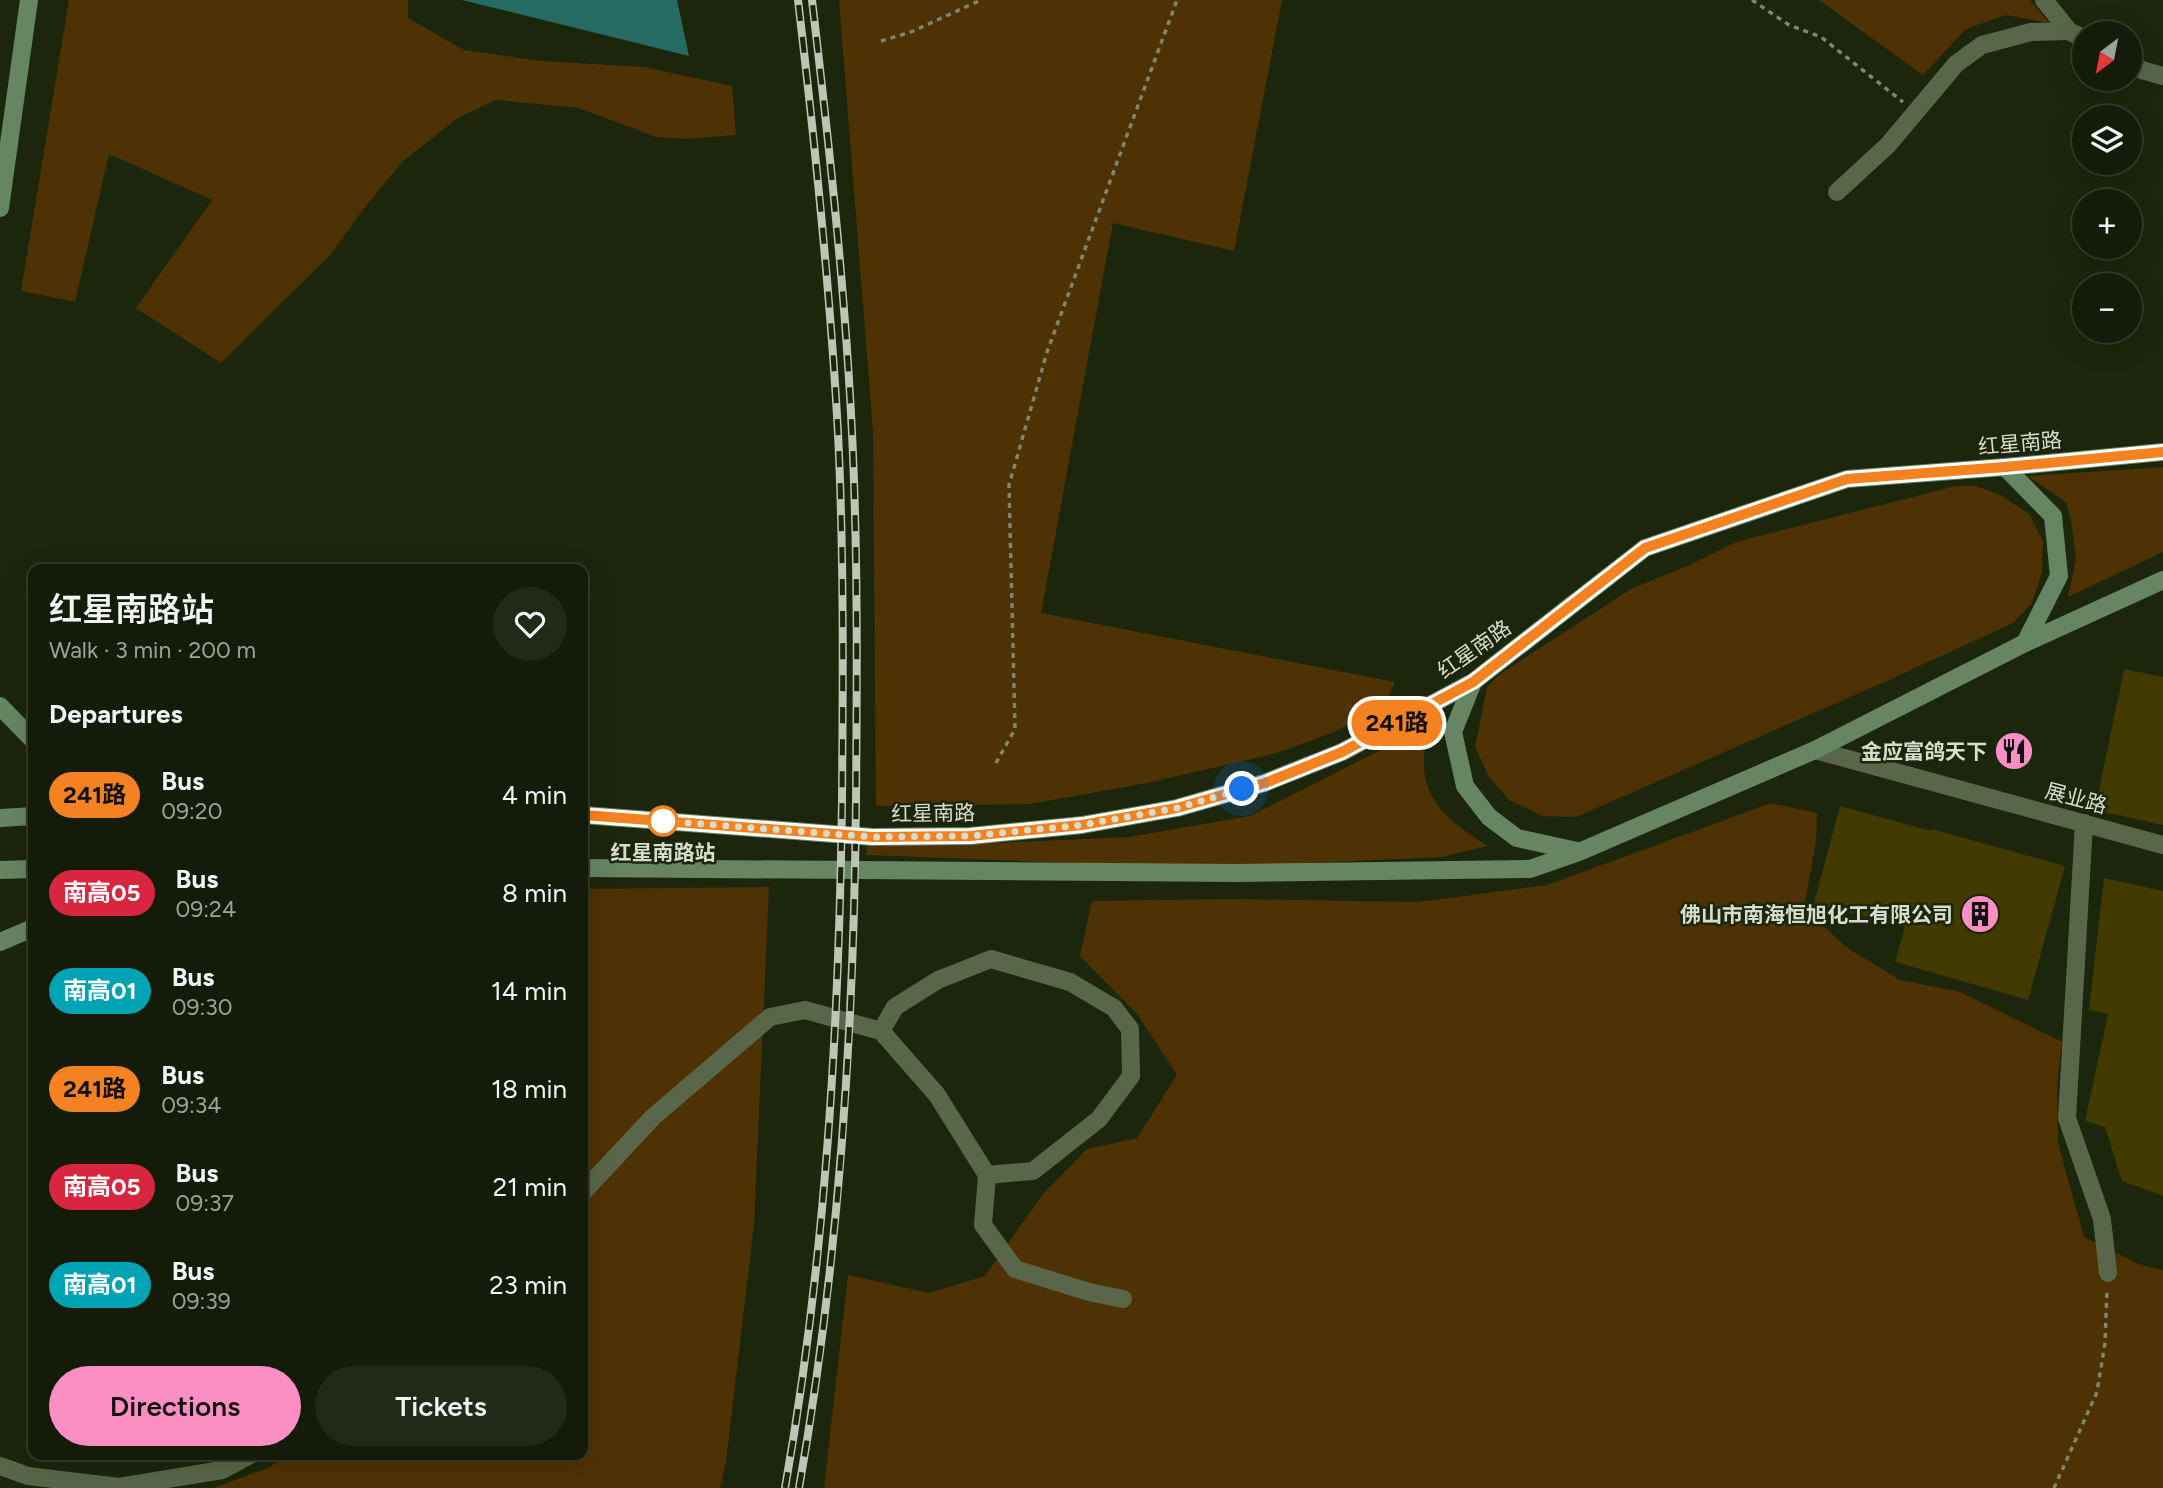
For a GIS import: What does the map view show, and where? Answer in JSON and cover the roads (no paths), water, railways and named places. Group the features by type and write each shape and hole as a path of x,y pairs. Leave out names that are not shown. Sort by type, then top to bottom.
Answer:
{"main road":[{"path":"0,208 29,0"},
{"name":"红星南路","path":"588,815 873,837 970,836 1082,825 1177,808 1265,783 1342,752 1473,682 1645,548 1847,479 2163,452"},
{"path":"2005,467 2053,516 2059,576 2025,643"},
{"path":"588,868 1236,873 1530,869 1579,852 1815,750 2025,643 2163,580"},
{"path":"1473,682 1453,732 1465,786 1489,817 1517,838 1579,852"},
{"path":"0,706 28,735"},
{"path":"0,818 28,817"},
{"path":"0,870 28,869"},
{"path":"0,942 28,930"}],"street":[{"path":"2044,0 2072,31"},
{"path":"1837,192 1888,145 1956,64 1982,45 2031,32 2072,35"},
{"path":"2142,70 2163,76"},
{"name":"展业路","path":"1815,750 2163,845"},
{"path":"2084,824 2067,1118 2102,1219 2108,1273"},
{"path":"881,1031 895,1007 938,980 991,960 1070,982 1114,1008 1130,1029 1131,1076 1098,1119 1033,1171 987,1175"},
{"path":"588,1187 653,1117 770,1017 805,1010 881,1031 937,1095 987,1175 983,1225 1015,1269 1089,1292 1124,1299"},
{"path":"0,1466 28,1476 119,1487 149,1485 222,1470 241,1460"}],"water":[{"path":"462,0 677,0 689,56"}],"railway":[{"path":"785,1488 799,1403 820,1232 833,1059 842,801 843,663 838,433 831,324 798,0"},
{"path":"799,1488 824,1318 842,1146 852,973 856,801 857,663 852,433 841,270 812,0"}],"place":[{"name":"金应富鸽天下","path":"2014,751"},
{"name":"红星南路站","path":"663,821"},
{"name":"佛山市南海恒旭化工有限公司","path":"1980,914"}]}
